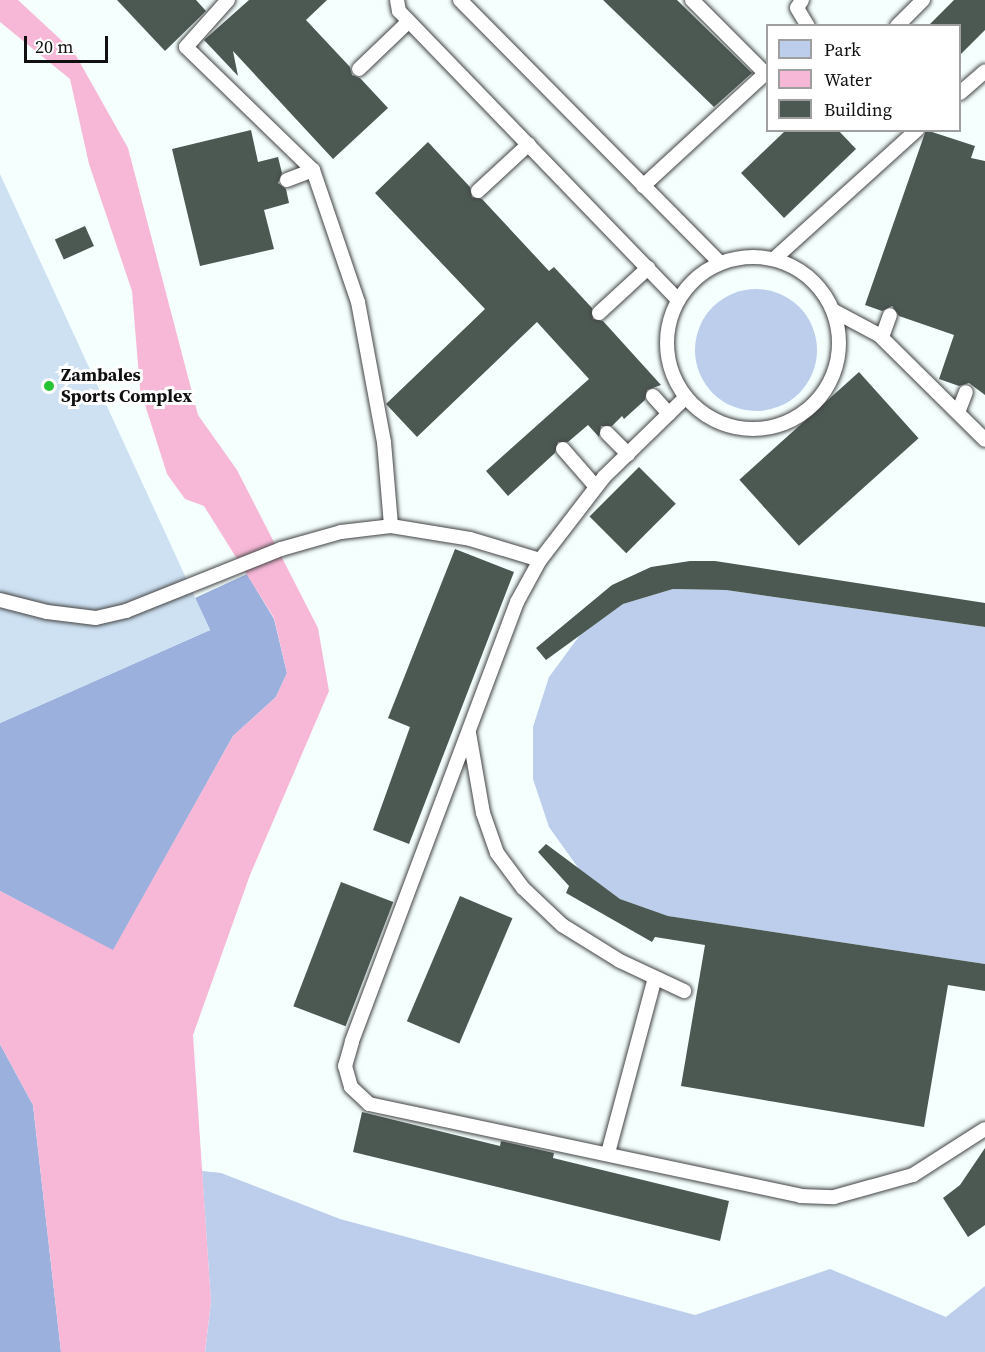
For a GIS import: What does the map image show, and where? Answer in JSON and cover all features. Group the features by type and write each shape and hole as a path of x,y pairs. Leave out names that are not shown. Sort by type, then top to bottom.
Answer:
{"lane":[{"path":"228,0 186,47 313,170 358,302 384,442 391,526"},
{"path":"397,0 399,11 678,300"},
{"path":"459,0 718,261"},
{"path":"643,186 766,72 692,0"},
{"path":"802,0 797,8 807,24"},
{"path":"899,24 923,0"},
{"path":"359,69 409,21"},
{"path":"961,92 985,71"},
{"path":"896,132 904,142"},
{"path":"774,259 915,132"},
{"path":"478,191 529,144"},
{"path":"287,180 313,170"},
{"path":"748,256 774,259 799,270 820,288 834,311 840,338 838,365 827,390 809,411 783,426 754,431 724,426 698,411 686,397 668,359 668,329 678,300 694,280 718,261 748,256"},
{"path":"599,313 648,268"},
{"path":"834,311 882,337 959,410 985,440"},
{"path":"882,337 890,315"},
{"path":"959,410 966,392"},
{"path":"653,396 669,414"},
{"path":"686,397 628,454 622,470 596,487 540,560 517,602 352,1042 345,1066 351,1087 369,1104 608,1153 800,1196 834,1197 913,1175 985,1129"},
{"path":"607,433 628,454"},
{"path":"564,449 596,487"},
{"path":"0,600 46,612 96,618 126,611 280,549 341,532 391,526 470,538 540,560"},
{"path":"468,731 483,813 497,853 523,888 562,925 655,978 684,991"},
{"path":"608,1153 655,978"}],"green space":[{"path":"756,289 780,293 799,307 813,326 817,350 813,374 799,393 780,407 756,411 732,407 713,393 699,374 695,350 699,326 713,307 732,293"},
{"path":"673,589 726,590 985,627 985,964 668,916 620,899 579,869 549,827 533,779 533,727 549,677 580,635 623,604"},
{"path":"202,1171 221,1173 340,1219 695,1315 830,1269 946,1317 985,1286 985,1352 205,1352 211,1302"}],"shaded area":[{"name":"Zambales Sports Complex","path":"0,174 210,630 0,723"},
{"path":"247,574 274,619 287,673 276,697 233,736 113,951 0,891 0,723 210,630 195,598"},
{"path":"0,1044 33,1105 61,1352 0,1352"}],"water":[{"path":"0,0 18,0 74,52 128,148 198,415 237,470 318,628 329,691 250,875 193,1035 211,1302 205,1352 61,1352 33,1105 0,1044 0,891 113,950 233,736 276,697 287,673 274,618 204,506 185,499 167,474 140,389 132,291 89,164 70,79 0,22"}],"building":[{"path":"117,0 196,0 206,11 165,51"},
{"path":"249,0 327,0 306,20 350,67 352,75 360,78 388,108 333,159 233,51 238,76 204,40"},
{"path":"603,0 677,0 752,73 714,107"},
{"path":"954,0 985,0 985,30 961,54 961,24 930,24"},
{"path":"251,130 258,162 278,157 282,173 278,183 286,189 289,203 264,210 274,249 200,266 172,149"},
{"path":"784,132 840,132 856,149 784,218 741,173"},
{"path":"925,132 932,132 975,146 971,158 985,161 985,395 969,383 959,386 939,379 954,335 899,316 892,306 882,311 865,305"},
{"path":"428,142 470,187 472,197 482,199 549,271 554,267 592,308 593,319 603,321 661,385 647,390 645,400 624,419 622,416 612,426 601,426 599,437 588,425 568,442 558,442 555,453 508,496 486,471 589,379 537,322 417,437 386,404 485,309 375,193"},
{"path":"85,226 94,246 64,260 55,239"},
{"path":"859,372 919,438 799,546 739,480"},
{"path":"639,467 676,504 626,553 590,516"},
{"path":"455,549 514,572 409,844 373,830 410,727 388,718"},
{"path":"690,561 715,561 985,603 985,627 726,590 673,589 623,604 546,660 536,648 612,585 651,567"},
{"path":"546,844 620,899 668,916 985,964 985,991 948,985 924,1127 681,1086 705,945 655,937 652,942 566,893 569,886 538,852"},
{"path":"341,882 393,902 346,1026 293,1006"},
{"path":"460,896 512,918 459,1043 407,1021"},
{"path":"362,1112 500,1146 501,1141 554,1153 553,1158 729,1201 720,1241 353,1152"},
{"path":"985,1148 985,1225 968,1237 943,1198 960,1185"}],"place":[{"name":"Zambales Sports Complex","path":"49,386"}]}
